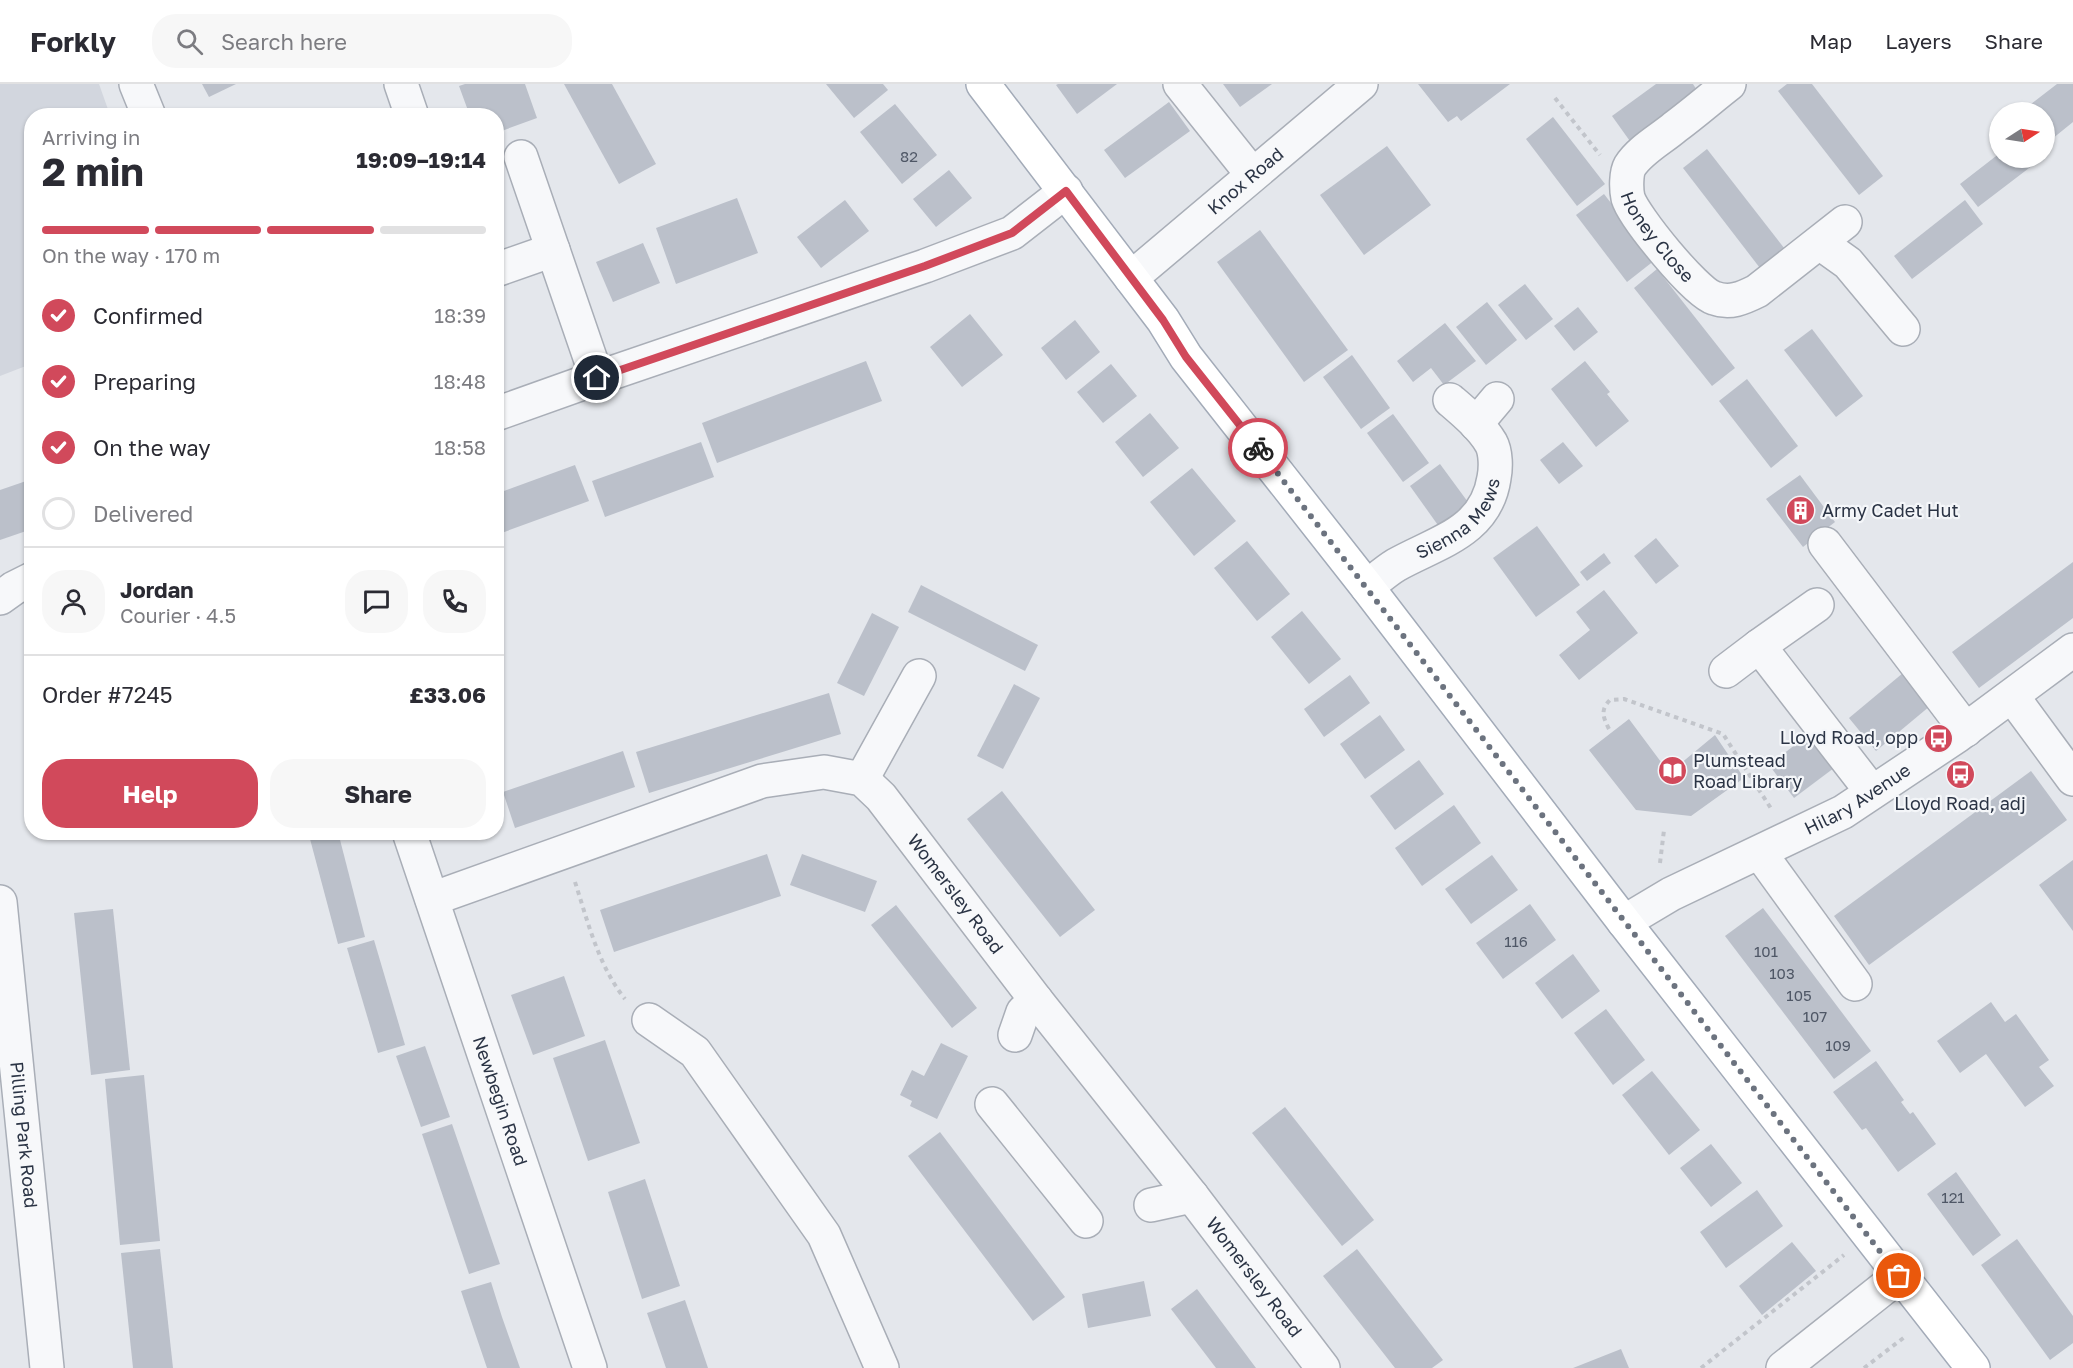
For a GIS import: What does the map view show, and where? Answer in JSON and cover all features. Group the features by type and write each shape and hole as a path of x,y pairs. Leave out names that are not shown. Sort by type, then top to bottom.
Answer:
{"main road":[{"path":"983,84 1163,320 1186,357 1367,587 1899,1276 1973,1368"}],"street":[{"path":"136,84 146,108"},
{"path":"401,84 409,108"},
{"path":"1180,84 1252,174"},
{"name":"Knox Road","path":"1131,278 1360,84"},
{"name":"Honey Close","path":"1715,88 1629,167 1627,183 1628,198 1636,214 1655,241 1696,285 1712,298 1741,300 1757,291 1845,222"},
{"path":"521,158 597,378"},
{"path":"504,411 925,266 1012,233 1066,191"},
{"path":"1820,243 1848,263 1903,328"},
{"path":"504,267 553,250"},
{"name":"Sienna Mews","path":"1367,587 1395,566 1448,540 1468,526 1486,507 1493,490 1496,468 1492,444 1476,424 1450,399"},
{"path":"1476,424 1497,399"},
{"path":"1825,544 1966,730"},
{"path":"0,598 24,583"},
{"path":"1726,671 1817,605"},
{"path":"1759,646 1872,792"},
{"name":"Hilary Avenue","path":"1624,922 1671,894 1843,812 1966,730 2073,650"},
{"path":"432,899 762,781 824,772 862,779 919,676"},
{"path":"2012,696 2073,779"},
{"name":"Womersley Road","path":"862,779 882,797 1036,1000 1192,1196 1323,1368"},
{"name":"Newbegin Road","path":"413,840 590,1368"},
{"path":"1760,853 1855,984"},
{"name":"Pilling Park Road","path":"0,902 47,1368"},
{"path":"1015,1035 1023,1012 1036,1000"},
{"path":"639,1013 695,1052 724,1090 824,1235 882,1368"},
{"path":"992,1104 1086,1221"},
{"path":"1151,1205 1192,1196"},
{"path":"1783,1368 1899,1276"}],"path":[{"path":"1555,98 1606,164 1629,167"},
{"path":"1609,729 1602,713 1604,706 1610,700 1624,699 1724,734 1790,838"},
{"path":"564,850 599,955 616,987 639,1013"},
{"path":"1701,1368 1868,1236"},
{"path":"1864,1368 1931,1317"}],"shaded area":[{"path":"0,84 99,84 108,108 24,108 24,367 0,376"}],"building":[{"path":"202,84 236,84 209,97"},
{"path":"465,84 525,84 537,118 504,130 504,108 467,108 459,86"},
{"path":"564,84 612,84 656,164 619,184"},
{"path":"826,84 883,84 888,90 854,118"},
{"path":"1117,84 1077,114 1056,85"},
{"path":"1223,84 1272,84 1240,107"},
{"path":"1418,84 1510,84 1461,121 1457,116 1448,122"},
{"path":"1656,84 1693,84 1700,95 1632,144 1612,116"},
{"path":"1787,84 1812,84 1883,176 1859,195 1778,91"},
{"path":"2057,84 2073,84 2073,122 2055,137 2055,102 2034,102"},
{"path":"1169,102 1190,131 1125,178 1104,150"},
{"path":"895,104 937,155 902,184 860,132"},
{"path":"1553,117 1605,184 1577,206 1526,139"},
{"path":"1387,146 1431,205 1364,255 1320,195"},
{"path":"1707,149 1788,253 1763,272 1683,168"},
{"path":"1989,162 1989,168 2029,168 1978,207 1960,184"},
{"path":"949,170 972,198 936,227 913,199"},
{"path":"1604,194 1655,260 1627,282 1576,215"},
{"path":"737,198 758,253 676,284 656,228"},
{"path":"845,200 869,231 821,268 797,237"},
{"path":"1965,200 1983,224 1912,279 1894,256"},
{"path":"1260,230 1348,350 1304,382 1217,262"},
{"path":"643,243 660,283 613,302 596,262"},
{"path":"1657,269 1735,368 1712,386 1634,288"},
{"path":"1525,284 1553,319 1526,340 1498,305"},
{"path":"1487,302 1517,340 1486,365 1456,327"},
{"path":"1578,307 1598,332 1574,351 1554,326"},
{"path":"970,314 1003,355 962,387 930,347"},
{"path":"1075,320 1100,352 1066,380 1041,348"},
{"path":"1445,323 1476,361 1444,385 1431,368 1413,382 1397,361"},
{"path":"1812,329 1863,396 1836,417 1784,350"},
{"path":"1352,355 1390,408 1361,429 1323,377"},
{"path":"866,361 882,401 717,463 702,423"},
{"path":"1585,361 1610,392 1607,394 1629,421 1596,447 1551,389"},
{"path":"1111,364 1137,396 1103,423 1077,392"},
{"path":"1747,379 1798,446 1771,468 1719,401"},
{"path":"1150,413 1179,448 1143,477 1115,442"},
{"path":"1393,414 1429,463 1403,482 1367,433"},
{"path":"701,442 714,477 605,517 592,481"},
{"path":"1563,442 1583,466 1559,484 1540,460"},
{"path":"1440,464 1476,513 1445,535 1410,486"},
{"path":"575,465 589,501 504,532 504,491"},
{"path":"1192,468 1236,521 1194,556 1150,502"},
{"name":"Army Cadet Hut","path":"1800,475 1835,522 1803,547 1766,499"},
{"path":"24,482 24,532 0,540 0,490"},
{"path":"1537,526 1580,585 1536,617 1493,558"},
{"path":"1656,538 1679,566 1656,584 1634,556"},
{"path":"1247,541 1290,594 1257,621 1214,568"},
{"path":"1604,553 1611,563 1587,581 1580,572"},
{"path":"2073,562 2073,618 1979,688 1952,652"},
{"path":"921,585 1038,645 1025,671 908,612"},
{"path":"1604,590 1638,633 1579,680 1559,655 1590,630 1576,612"},
{"path":"1302,611 1341,659 1309,684 1271,637"},
{"path":"872,613 899,627 864,696 837,683"},
{"path":"1909,668 1936,701 1876,751 1849,718"},
{"path":"1350,675 1370,703 1324,737 1304,709"},
{"path":"1014,684 1040,698 1003,769 977,756"},
{"path":"829,693 841,734 649,793 636,752"},
{"path":"1380,715 1405,750 1365,779 1340,744"},
{"name":"Plumstead Road Library","path":"1629,719 1661,762 1680,764 1715,735 1744,778 1691,816 1636,810 1589,750"},
{"path":"1809,734 1834,768 1794,798 1769,765"},
{"path":"623,751 635,787 515,828 504,792"},
{"path":"1419,760 1444,794 1395,830 1370,796"},
{"path":"2031,771 2067,820 1869,965 1834,916"},
{"path":"1002,791 1095,910 1060,937 967,819"},
{"path":"1454,805 1481,843 1422,886 1395,848"},
{"path":"310,840 340,840 365,937 338,944"},
{"path":"767,854 781,896 614,952 600,910"},
{"path":"802,854 877,881 865,912 790,885"},
{"path":"1492,855 1518,890 1471,924 1445,889"},
{"path":"2073,860 2073,931 2039,885"},
{"path":"1530,904 1556,940 1503,979 1476,943"},
{"path":"896,905 977,1008 952,1028 871,925"},
{"path":"1763,908 1871,1051 1834,1079 1725,936"},
{"path":"113,909 130,1070 91,1075 74,913"},
{"path":"374,940 405,1045 378,1053 347,948"},
{"path":"1573,954 1600,991 1562,1019 1535,983"},
{"path":"564,976 585,1036 533,1055 511,995"},
{"path":"1991,1002 2005,1022 2016,1014 2049,1060 2039,1067 2054,1086 2025,1107 1986,1054 1960,1073 1937,1041"},
{"path":"1606,1009 1645,1060 1613,1085 1574,1033"},
{"path":"605,1040 640,1143 588,1161 553,1058"},
{"path":"941,1043 968,1056 937,1119 910,1106 912,1101 900,1095 912,1070 924,1076"},
{"path":"425,1046 450,1117 421,1127 396,1056"},
{"path":"1876,1061 1904,1100 1901,1102 1910,1114 1913,1112 1936,1144 1898,1172 1866,1128 1862,1130 1833,1092"},
{"path":"1652,1071 1700,1130 1669,1155 1622,1095"},
{"path":"144,1075 160,1241 120,1245 105,1079"},
{"path":"1285,1107 1374,1220 1342,1246 1252,1133"},
{"path":"452,1124 500,1264 469,1274 422,1134"},
{"path":"940,1132 1065,1297 1033,1321 908,1156"},
{"path":"1711,1144 1742,1183 1711,1207 1680,1168"},
{"path":"1956,1172 2001,1235 1973,1256 1927,1194"},
{"path":"645,1179 680,1286 642,1299 608,1192"},
{"path":"1757,1190 1783,1226 1726,1268 1700,1232"},
{"path":"2017,1239 2073,1316 2073,1343 2050,1360 1981,1265"},
{"path":"1792,1242 1816,1271 1762,1315 1739,1286"},
{"path":"160,1249 173,1368 133,1368 121,1253"},
{"path":"1357,1249 1443,1360 1432,1368 1395,1368 1323,1276"},
{"path":"1144,1281 1151,1316 1088,1328 1082,1294"},
{"path":"491,1282 520,1368 487,1368 473,1327 461,1291"},
{"path":"1197,1289 1256,1368 1216,1368 1171,1309"},
{"path":"685,1300 708,1368 666,1368 647,1313"},
{"path":"1621,1349 1629,1368 1573,1368"}],"way so far":[{"path":"1258,448 1899,1276"}],"place":[{"name":"Army Cadet Hut","path":"1801,511"},
{"name":"Lloyd Road, opp","path":"1939,738"},
{"name":"Plumstead Road Library","path":"1672,771"},
{"name":"Lloyd Road, adj","path":"1960,775"}],"route":[{"path":"597,378 925,266 1012,233 1066,191 1163,320 1186,357 1258,448"}]}
